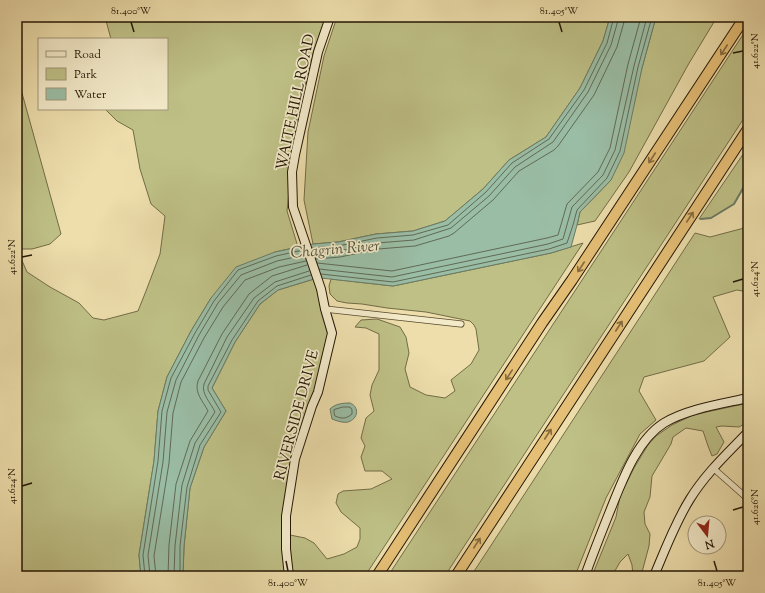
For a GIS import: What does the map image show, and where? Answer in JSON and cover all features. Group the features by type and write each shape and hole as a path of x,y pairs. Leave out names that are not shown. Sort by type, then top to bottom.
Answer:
{"highway":[{"path":"378,576 542,323 572,280 745,17"},
{"path":"456,576 748,129"}],"street":[{"name":"WAITE HILL ROAD","path":"325,309 321,289 293,207 292,172 318,52 330,17"},
{"path":"325,309 461,324"},
{"name":"RIVERSIDE DRIVE","path":"289,576 286,549 286,516 295,459 318,392 332,333 325,309"},
{"path":"585,576 623,479 637,452 649,436 663,424 684,413 748,398"},
{"path":"654,576 672,533 691,498 713,468 748,432"},
{"path":"713,468 748,499"}],"green space":[{"path":"105,17 326,17 314,50 296,123 287,211 298,247 275,252 211,298 191,331 167,377 158,411 154,461 139,555 141,576 17,576 17,253 20,256 27,272 79,303 93,318 104,320 138,311 160,254 165,216 151,204 140,169 133,130 117,121 106,110 168,110 168,38 111,38"},
{"path":"337,17 610,17 603,41 580,88 546,137 509,160 483,189 445,221 413,231 376,234 338,242 313,244 304,200 308,132 324,56"},
{"path":"656,17 717,17 688,65 629,172 595,221 577,225 580,212 611,180"},
{"path":"748,27 748,112 445,576 388,576"},
{"path":"17,75 61,234 50,244 32,249 17,249"},
{"path":"748,147 748,181 734,204 711,218 699,219"},
{"path":"748,227 748,292 737,290 713,297 730,337 704,361 644,377 639,391 656,420 640,434 606,498 575,576 471,576 695,233 710,237"},
{"path":"583,243 365,576 293,576 290,535 305,538 314,543 327,559 344,554 357,547 360,539 360,528 341,512 336,503 338,494 343,491 371,489 392,479 382,471 365,471 361,457 365,446 361,438 366,418 374,411 370,395 372,385 379,370 379,334 366,328 355,327 361,320 377,319 400,327 406,337 409,353 405,369 410,387 426,395 445,398 455,391 451,380 471,364 479,350 476,329 470,321 426,312 337,301 330,294 329,286 331,279 393,286 551,253"},
{"path":"314,279 329,332 315,391 292,459 286,576 183,576 184,546 190,488 204,447 226,411 212,388 235,342 260,304 278,290"},
{"path":"748,403 748,422 739,427 716,427 724,442 717,454 712,456 703,431 686,428 673,437 671,444 652,476 650,497 644,512 645,524 650,534 649,546 641,576 633,576 632,565 628,554 620,562 612,576 592,576 616,517 620,496 634,468 648,445 656,436 672,425 693,415"}],"water":[{"name":"Chagrin River","path":"610,17 656,17 642,68 624,153 611,180 580,212 571,247 551,253 393,286 321,278 278,290 260,304 235,342 212,388 226,411 204,447 190,488 184,546 183,576 141,576 139,555 154,461 158,411 167,377 191,331 211,298 236,267 275,252 313,244 338,242 376,234 413,231 445,221 483,189 509,160 546,137 580,88 603,41"},
{"path":"350,403 356,410 356,416 354,418 348,422 340,422 332,419 330,409 339,404"}],"waterway":[{"path":"701,219 711,218 734,204 748,181"}]}
